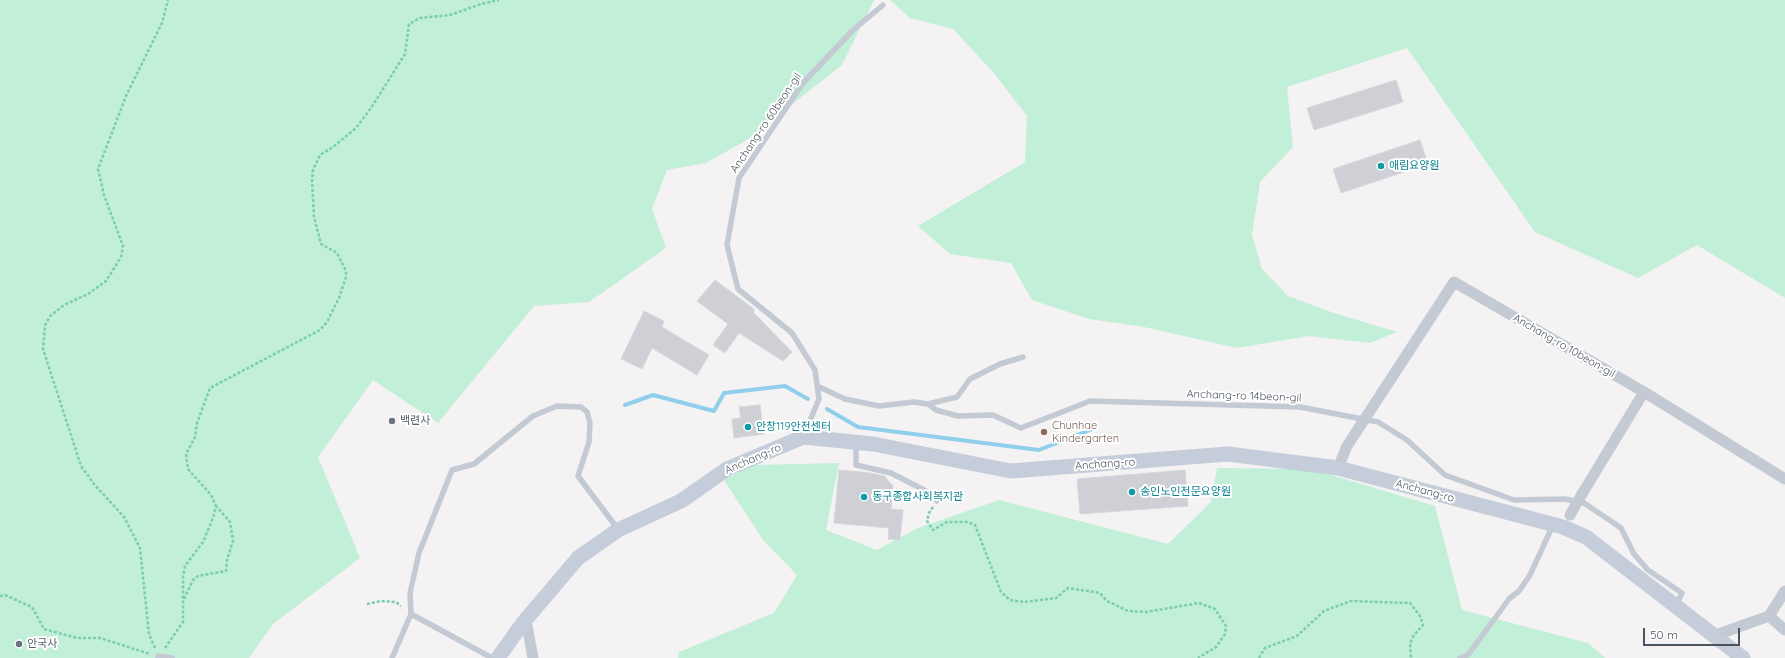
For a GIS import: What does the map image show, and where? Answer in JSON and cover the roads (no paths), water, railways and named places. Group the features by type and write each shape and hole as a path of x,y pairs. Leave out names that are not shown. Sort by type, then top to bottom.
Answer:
{"street":[{"name":"Anchang-ro 10beon-gil","path":"1338,468 1347,446 1454,282 1644,392 1785,479"},
{"path":"1562,522 1582,494 1644,392"},
{"name":"Anchang-ro","path":"498,658 526,620 578,558 618,530 682,501 727,469 803,437 873,444 1011,471 1228,454 1338,468 1562,522 1586,537 1716,635 1743,658"},
{"path":"1716,635 1769,616 1785,591"},
{"path":"1769,616 1785,630"},
{"path":"526,620 533,658"}],"lane":[{"name":"Anchang-ro 60beon-gil","path":"803,437 819,399 814,370 792,333 738,289 727,244 739,178 803,83 853,30 883,6"},
{"path":"817,386 845,399 879,406 914,402 928,404 957,397 970,379 1000,364 1023,357"},
{"name":"Anchang-ro 14beon-gil","path":"928,404 936,410 958,416 993,415 1021,428 1090,401 1300,407 1378,422 1407,440 1446,475 1514,500 1564,499 1584,502 1621,528 1634,554 1648,570 1682,593 1676,605"},
{"path":"392,658 411,614 410,593 419,553 452,470 474,464 533,416 558,406 581,407 587,412 590,423 589,442 578,476 618,530"},
{"path":"856,442 856,465 891,473 926,491 937,501"},
{"path":"1460,658 1468,655 1509,599 1519,591 1562,522"},
{"path":"411,614 492,658"},
{"path":"158,657 172,658"}],"waterway":[{"path":"625,405 653,395 714,411 724,393 785,386 808,399"},
{"path":"827,409 858,427 1039,450 1095,428"}],"place":[{"name":"애림요양원","path":"1381,166"},
{"name":"백련사","path":"392,421"},
{"name":"안창119안전센터","path":"748,427"},
{"name":"Chunhae Kindergarten","path":"1044,432"},
{"name":"송인노인전문요양원","path":"1132,492"},
{"name":"동구종합사회복지관","path":"864,497"},
{"name":"안국사","path":"19,644"}]}
